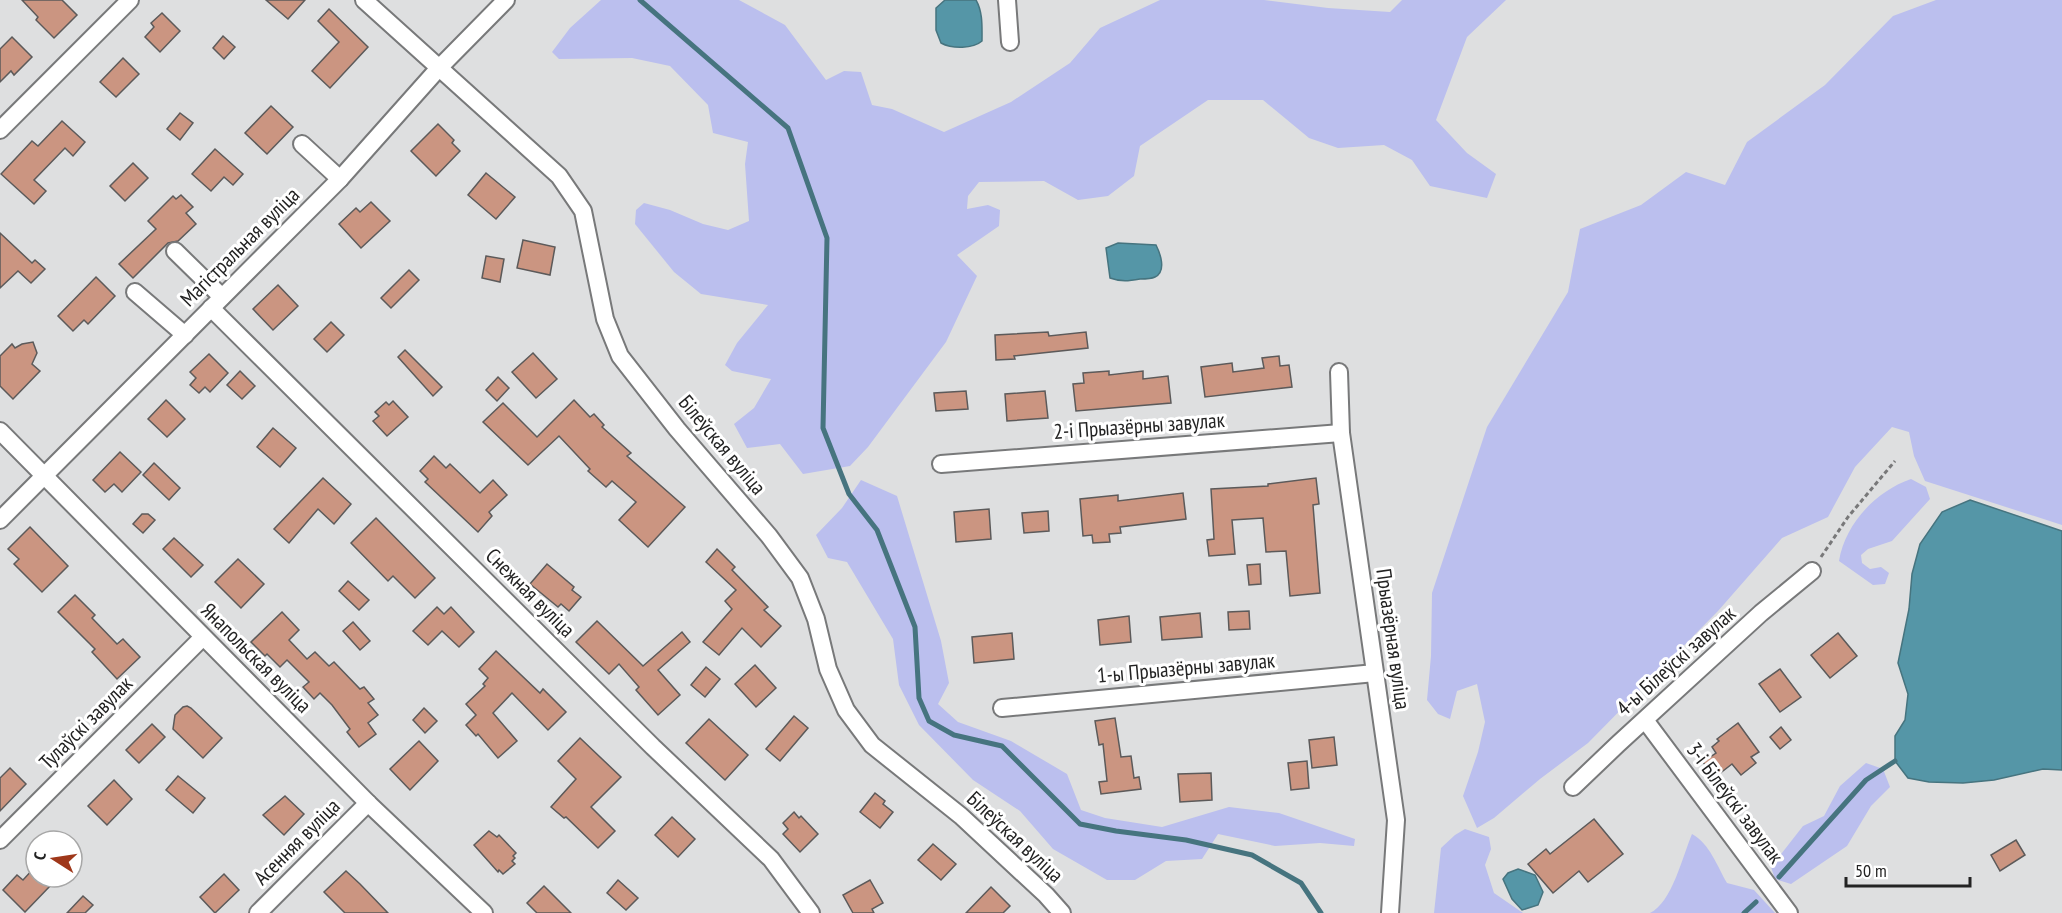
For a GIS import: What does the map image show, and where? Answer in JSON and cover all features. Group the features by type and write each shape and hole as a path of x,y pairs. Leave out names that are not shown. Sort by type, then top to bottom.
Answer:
{"street":[{"path":"0,130 130,0"},
{"name":"Білеўская вуліца","path":"364,0 559,176 583,211 605,319 620,356 677,429 769,536 800,578 816,619 828,669 846,710 872,745 961,816 1046,895 1062,913"},
{"name":"Магістральная вуліца","path":"0,519 340,179 438,69 506,0"},
{"path":"1007,0 1010,42"},
{"path":"302,144 340,179"},
{"name":"Снежная вуліца","path":"175,251 217,303 645,739 771,859 811,913"},
{"path":"135,292 185,335"},
{"name":"Прыазёрная вуліца","path":"1339,372 1341,433 1396,820 1390,913"},
{"name":"Янапольская вуліца","path":"0,431 368,803 484,913"},
{"name":"2-і Прыазёрны завулак","path":"941,464 1341,433"},
{"name":"4-ы Білеўскі завулак","path":"1573,787 1761,613 1812,571"},
{"name":"Тулаўскі завулак","path":"0,840 203,638"},
{"name":"1-ы Прыазёрны завулак","path":"1002,708 1374,673"},
{"name":"3-і Білеўскі завулак","path":"1646,720 1789,913"},
{"name":"Асенняя вуліца","path":"258,913 368,803"}],"path":[{"path":"1812,571 1848,517 1895,461"}],"shaded area":[{"path":"601,0 739,0 785,25 826,80 844,71 861,72 872,105 892,109 944,132 1011,102 1070,63 1100,28 1160,0 1264,0 1328,8 1390,12 1402,0 1506,0 1467,37 1436,120 1467,153 1496,174 1487,198 1430,186 1412,160 1384,145 1338,148 1309,138 1263,100 1208,100 1140,146 1134,176 1108,196 1078,200 1044,181 979,182 968,196 967,209 988,205 1000,210 999,226 957,255 977,276 946,342 868,447 850,466 803,474 780,444 747,448 734,424 754,408 771,379 732,371 725,365 737,343 768,305 701,294 674,272 635,224 636,210 644,203 670,210 703,224 728,230 749,221 745,164 748,142 713,133 708,105 670,66 632,58 559,59 552,52 570,28"},
{"path":"945,0 976,0 981,15 982,41 973,46 962,47 941,43 936,30 936,8"},
{"path":"1936,0 2062,0 2062,525 1925,481 1914,456 1909,432 1892,427 1855,467 1828,517 1782,538 1718,611 1588,743 1494,818 1477,828 1463,796 1478,752 1485,722 1477,684 1457,691 1450,719 1438,714 1427,700 1431,656 1432,593 1487,427 1568,292 1580,229 1641,205 1686,172 1725,185 1747,142 1825,85 1893,16"},
{"path":"1118,243 1156,245 1162,262 1159,274 1152,278 1129,281 1110,278 1106,248"},
{"path":"1911,479 1926,487 1930,499 1892,541 1868,549 1861,555 1862,563 1870,569 1881,567 1889,573 1885,584 1873,585 1839,561 1842,547 1855,522 1874,500 1898,484"},
{"path":"861,480 897,496 941,641 949,683 938,704 958,722 1011,741 1067,774 1081,810 1105,818 1162,827 1229,807 1279,813 1355,839 1354,846 1320,843 1275,846 1218,834 1202,859 1166,861 1135,880 1107,880 1053,849 1020,811 973,780 919,725 899,685 893,639 847,562 828,558 816,535 842,508"},
{"path":"1970,500 2062,531 2062,770 2043,769 1994,780 1963,783 1929,782 1908,778 1895,761 1895,736 1905,720 1908,694 1898,663 1909,609 1912,574 1920,544 1942,512"},
{"path":"1866,763 1883,769 1890,787 1871,806 1847,846 1791,884 1775,879 1771,867 1803,826 1824,816 1840,786"},
{"path":"1465,829 1489,837 1491,849 1485,865 1494,893 1523,913 1434,913 1441,848"},
{"path":"1692,834 1704,843 1727,883 1754,890 1775,913 1650,913 1658,908 1671,889"},
{"path":"1518,869 1535,875 1543,892 1538,905 1522,910 1512,899 1503,879 1508,873"}],"building":[{"path":"22,0 62,0 77,15 54,38 36,20 38,17"},
{"path":"266,0 305,0 288,19"},
{"path":"329,9 368,47 330,88 312,71 339,42 318,21"},
{"path":"162,13 180,31 160,52 145,37 154,27 151,23"},
{"path":"223,36 235,47 224,59 213,48"},
{"path":"12,37 32,57 14,75 11,71 0,82 0,49"},
{"path":"123,58 139,74 116,97 100,82"},
{"path":"271,106 293,127 267,154 245,133"},
{"path":"180,113 193,123 180,140 167,129"},
{"path":"62,121 85,142 73,156 65,148 34,180 46,191 34,204 1,174 32,141 38,146"},
{"path":"438,124 454,140 452,143 460,151 436,176 411,151"},
{"path":"215,149 243,174 233,185 224,177 211,191 192,174"},
{"path":"133,163 148,178 125,201 110,186"},
{"path":"486,173 515,197 496,219 468,195"},
{"path":"181,195 193,207 186,213 196,224 178,241 168,243 133,278 119,264 156,229 148,221 173,196 176,199"},
{"path":"371,202 390,221 361,248 339,224 356,208 360,212"},
{"path":"0,233 32,263 35,260 45,269 31,283 18,271 0,288"},
{"path":"523,240 555,247 550,275 517,268"},
{"path":"486,256 504,259 500,282 482,278"},
{"path":"409,270 419,280 391,308 381,298"},
{"path":"96,277 115,296 88,324 84,320 73,331 58,316"},
{"path":"278,285 298,306 273,330 253,309"},
{"path":"331,322 344,335 327,352 314,339"},
{"path":"1048,332 1049,336 1086,332 1088,348 996,360 995,335"},
{"path":"33,342 37,353 32,364 40,371 13,399 0,386 0,356 12,344 15,348"},
{"path":"405,350 442,387 433,396 398,357"},
{"path":"533,353 557,379 536,398 512,372"},
{"path":"209,354 228,373 210,392 205,387 199,393 190,385 196,378 190,372"},
{"path":"1279,356 1280,366 1289,365 1292,387 1205,397 1201,367 1232,363 1233,372 1264,368 1262,358"},
{"path":"240,371 255,386 242,399 227,385"},
{"path":"1109,371 1109,375 1143,371 1143,379 1168,376 1171,403 1076,411 1073,384 1084,383 1083,373"},
{"path":"498,377 509,388 497,401 486,390"},
{"path":"966,391 968,409 936,411 934,393"},
{"path":"1045,391 1048,418 1007,421 1005,394"},
{"path":"166,400 185,419 167,437 148,419"},
{"path":"574,400 590,417 594,414 604,425 602,427 631,453 627,456 685,507 648,547 619,520 636,502 612,481 606,487 588,471 590,469 559,436 528,465 483,422 503,403 537,437"},
{"path":"393,401 408,417 387,436 373,421 379,416 375,412 386,402 389,405"},
{"path":"273,428 296,448 280,467 257,447"},
{"path":"120,452 141,472 122,492 114,484 105,492 93,480"},
{"path":"434,456 446,468 450,464 480,493 493,480 507,495 489,512 492,516 478,532 425,482 428,479 420,471"},
{"path":"154,463 180,488 169,500 143,475"},
{"path":"323,478 351,504 334,524 318,509 289,543 274,529"},
{"path":"1316,478 1319,504 1313,505 1320,593 1290,596 1286,551 1266,552 1263,518 1232,520 1235,554 1209,556 1207,540 1214,539 1211,489 1268,486 1268,484"},
{"path":"1183,493 1186,519 1120,527 1121,533 1109,534 1110,542 1093,543 1092,535 1083,536 1080,499 1118,495 1118,501"},
{"path":"989,509 991,539 956,542 954,512"},
{"path":"1048,511 1049,531 1024,533 1022,513"},
{"path":"142,514 148,514 155,520 143,533 133,524"},
{"path":"376,518 435,578 415,598 393,576 388,581 351,543"},
{"path":"30,527 68,566 42,592 14,564 19,559 8,549"},
{"path":"174,538 203,565 191,577 163,549"},
{"path":"717,549 735,567 732,570 768,607 764,610 781,626 761,647 742,628 719,655 703,642 732,609 725,601 736,590 706,562"},
{"path":"238,559 264,584 241,608 215,582"},
{"path":"547,564 574,587 572,590 581,597 569,611 561,604 558,607 530,584"},
{"path":"1260,564 1261,584 1249,585 1247,565"},
{"path":"348,581 369,600 359,610 339,591"},
{"path":"75,595 95,615 92,618 117,644 123,639 140,657 117,679 92,652 95,649 58,612"},
{"path":"437,607 444,614 451,607 474,632 459,647 442,631 428,645 413,631"},
{"path":"1249,611 1250,629 1229,630 1228,612"},
{"path":"282,612 299,630 289,640 307,659 315,652 329,666 334,662 360,689 364,687 374,699 368,703 378,715 368,723 376,734 359,747 347,732 350,729 332,705 320,693 314,699 303,687 309,682 287,660 280,667 251,642"},
{"path":"1200,613 1202,637 1162,640 1160,617"},
{"path":"1129,616 1131,642 1100,645 1098,620"},
{"path":"597,621 643,666 682,632 690,642 658,670 680,695 658,715 636,690 639,687 619,664 609,674 576,642"},
{"path":"353,622 370,641 360,650 343,631"},
{"path":"1012,633 1014,659 974,663 972,637"},
{"path":"1838,633 1857,656 1830,678 1811,655"},
{"path":"496,651 540,693 543,689 566,712 548,730 512,693 493,713 517,741 498,758 478,734 476,736 466,725 476,715 466,704 485,686 483,684 488,678 479,669"},
{"path":"755,665 776,688 756,707 735,684"},
{"path":"706,667 720,679 705,697 691,685"},
{"path":"1780,669 1801,697 1780,712 1759,684"},
{"path":"187,706 222,738 203,758 173,729 175,715"},
{"path":"424,708 437,721 425,733 413,720"},
{"path":"794,716 808,728 780,761 766,749"},
{"path":"1115,718 1121,757 1131,756 1134,778 1139,777 1141,789 1101,794 1099,782 1107,781 1103,744 1099,745 1095,721"},
{"path":"709,719 748,755 725,780 686,743"},
{"path":"1738,723 1759,752 1751,757 1756,763 1741,775 1732,764 1714,778 1703,762 1716,753 1712,747 1719,741 1717,739"},
{"path":"152,724 165,737 139,763 126,750"},
{"path":"1781,727 1791,740 1780,749 1770,737"},
{"path":"1334,737 1337,765 1312,768 1309,740"},
{"path":"580,738 621,777 591,807 615,831 598,848 566,817 564,818 551,807 576,779 558,761"},
{"path":"419,741 438,761 410,790 390,769"},
{"path":"1307,761 1309,788 1291,790 1288,763"},
{"path":"10,768 26,784 0,811 0,778"},
{"path":"1211,773 1212,800 1180,802 1178,774"},
{"path":"178,776 205,798 193,813 166,790"},
{"path":"114,780 132,799 107,825 88,806"},
{"path":"875,793 893,812 880,828 860,812"},
{"path":"285,796 304,814 284,835 263,815"},
{"path":"794,812 818,834 800,852 783,834 788,829 783,823"},
{"path":"672,817 695,839 678,857 655,835"},
{"path":"1594,819 1623,854 1588,882 1579,871 1553,893 1528,864 1546,849 1550,854"},
{"path":"489,831 497,837 499,835 516,853 512,861 515,864 503,874 499,870 498,872 474,845"},
{"path":"2016,840 2025,855 2000,871 1991,855"},
{"path":"933,844 956,864 941,880 918,860"},
{"path":"346,871 388,913 345,913 324,892"},
{"path":"224,874 239,890 215,913 200,897"},
{"path":"17,875 23,880 24,889 47,889 25,912 3,890"},
{"path":"618,880 638,898 626,910 607,893"},
{"path":"870,880 883,903 872,909 874,913 853,913 843,895"},
{"path":"544,886 571,913 537,913 527,903"},
{"path":"991,887 1010,906 1003,913 966,913"},
{"path":"83,896 93,905 85,913 67,913"}],"waterway":[{"path":"640,0 788,128 827,238 823,428 849,494 877,530 915,627 919,698 929,721 954,735 1002,746 1080,824 1186,840 1252,855 1301,883 1321,913"},
{"path":"1779,877 1866,780 1895,761"},
{"path":"1744,913 1756,902"}]}
